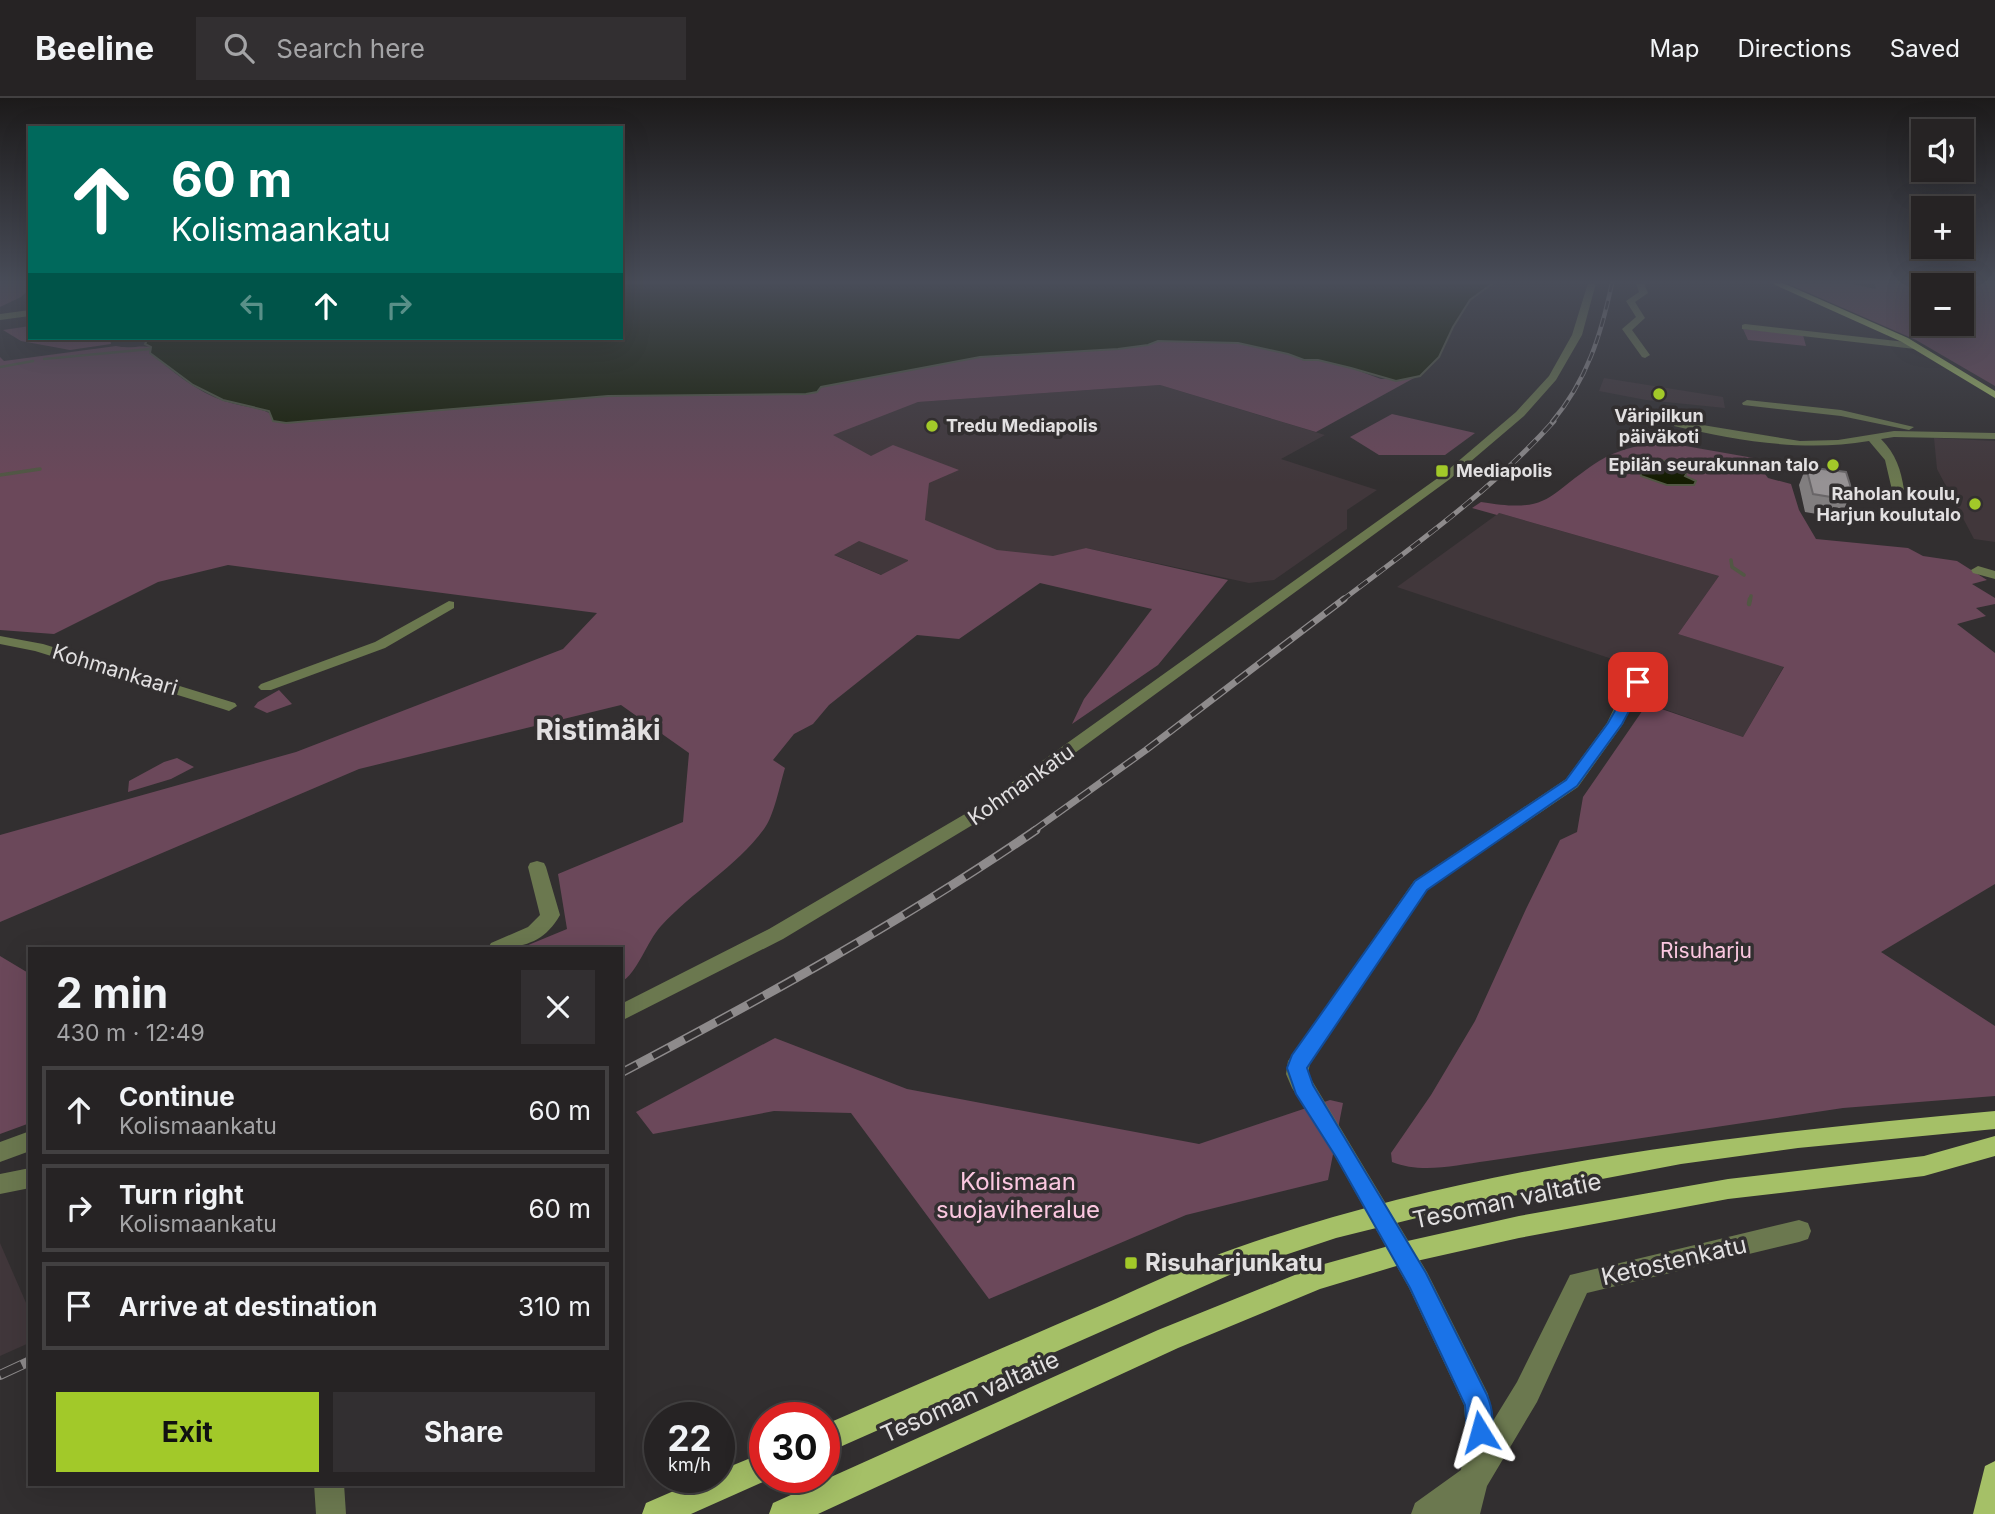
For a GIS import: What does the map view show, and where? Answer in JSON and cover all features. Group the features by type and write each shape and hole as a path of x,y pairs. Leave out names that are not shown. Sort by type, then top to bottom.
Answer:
{"main road":[{"path":"1920,349 1995,396"},
{"name":"Tesoman valtatie","path":"840,1433 1237,1259 1289,1240 1381,1215 1506,1187 1681,1154 1798,1138 1995,1120"},
{"name":"Tesoman valtatie","path":"785,1514 1237,1309 1317,1278 1403,1253 1519,1227 1715,1191 1924,1166 1995,1146"},
{"path":"657,1514 749,1473"},
{"path":"1988,1514 1995,1476"}],"street":[{"name":"Kohmankatu","path":"623,1012 785,929 956,830 1014,792 1481,451 1534,399 1567,349"},
{"path":"1641,349 1645,355"},
{"path":"1747,403 1849,414 1925,433"},
{"path":"1678,424 1800,444 1925,433 1995,436"},
{"path":"1870,437 1889,454 1895,468 1898,490"},
{"path":"1978,570 1995,575"},
{"path":"266,687 380,645 449,605"},
{"name":"Kohmankaari","path":"0,640 38,647 229,706"},
{"path":"1465,1514 1475,1478 1480,1432 1478,1404 1403,1253 1303,1088 1297,1074 1299,1061 1421,886 1572,783 1615,724 1626,700 1649,664"},
{"path":"500,947 547,924 551,915 537,867"},
{"path":"0,1152 28,1142"},
{"path":"0,1184 28,1178"},
{"name":"Ketostenkatu","path":"1426,1514 1475,1478 1527,1392 1580,1283 1799,1231"},
{"path":"329,1486 331,1514"}],"shaded area":[{"path":"151,349 1117,349 980,357 821,387 817,392 806,394 608,396 286,423 273,421 269,411 223,400 193,385 150,353"},
{"path":"1266,349 1443,349 1439,357 1420,376 1396,381"},
{"name":"Väripilkun päiväkoti","path":"1604,378 1723,397 1725,408 1646,400 1599,391"},
{"path":"1160,385 1325,435 1281,459 1377,490 1347,510 1347,529 1274,580 1249,583 1086,548 929,595 771,528 741,446 918,402"},
{"name":"Raholan koulu, Harjun koulutalo","path":"1934,438 1995,441 1995,542 1974,539 1937,469"},
{"path":"1654,460 1682,462 1691,466 1685,476 1696,481 1694,485 1667,485 1641,476 1639,466"},
{"path":"1499,513 1719,576 1678,634 1784,666 1743,737 1613,691 1627,664 1397,587"},
{"path":"0,1243 28,1307 28,1343 0,1356"}],"green space":[{"path":"93,349 151,349 150,353 204,392 224,401 263,411 286,423 608,396 805,394 817,392 820,387 980,357 1117,349 1266,349 1304,360 1318,360 1351,368 1381,379 1414,378 1316,432 1160,385 918,402 833,435 871,456 893,445 959,470 929,483 925,520 997,550 1053,556 1086,548 1228,580 1158,665 1072,724 1084,699 1152,609 1040,583 959,639 917,635 829,705 813,724 794,734 773,760 785,768 774,808 764,829 753,843 661,926 637,965 623,981 623,947 523,947 567,929 558,874 683,822 689,753 621,705 359,769 0,922 0,835 296,752 563,649 597,613 228,565 158,582 54,634 0,630 0,357 4,361","holes":["859,541 908,561 881,575 834,555"]},
{"path":"1932,349 1995,349 1995,386"},
{"path":"1392,414 1475,433 1445,455 1379,455 1350,437"},
{"name":"Risuharju","path":"1657,441 1765,460 1762,470 1768,478 1791,484 1799,510 1816,539 1908,548 1923,556 1957,561 1987,580 1972,584 1995,598 1995,604 1976,608 1986,616 1957,624 1995,653 1995,884 1881,952 1995,1026 1995,1096 1843,1108 1451,1166 1403,1166 1392,1162 1391,1153 1431,1095 1475,1021 1560,840 1577,832 1583,797 1647,704 1743,737 1784,667 1678,634 1719,576 1499,513 1497,515 1472,508 1481,502 1504,505 1536,503 1547,499 1606,457"},
{"path":"279,690 292,704 267,713 254,707 258,702"},
{"path":"177,758 194,767 171,779 128,792 129,781"},
{"path":"0,956 28,973 28,1124 0,1134"},
{"name":"Kolismaan suojaviheralue","path":"775,1038 907,1089 1199,1144 1330,1100 1343,1103 1328,1180 1186,1215 989,1299 851,1113 774,1111 653,1134 636,1112"}],"building":[{"path":"1806,467 1846,472 1852,491 1834,488 1837,498 1813,494"}],"waterway":[{"path":"44,359 149,349"},
{"path":"0,367 33,361"},
{"path":"0,475 40,469"},
{"path":"1731,560 1732,567 1744,575"},
{"path":"1750,601 1751,596"},
{"path":"1749,604 1750,599"}],"railway":[{"path":"1552,422 1575,390 1593,349"},
{"path":"1341,601 1479,494 1554,421"},
{"path":"1033,831 1146,750 1344,599"},
{"path":"623,1072 832,958 935,896 1036,830"},
{"path":"0,1375 28,1362"}],"place":[{"name":"Väripilkun päiväkoti","path":"1659,394"},
{"name":"Tredu Mediapolis","path":"932,426"},
{"name":"Epilän seurakunnan talo","path":"1833,465"},
{"name":"Mediapolis","path":"1442,471"},
{"name":"Raholan koulu, Harjun koulutalo","path":"1975,504"},
{"name":"Risuharjunkatu","path":"1131,1263"}],"district":[{"name":"Ristimäki","path":"598,730"}],"route":[{"path":"1480,1432 1478,1404 1418,1280 1303,1088 1297,1068 1299,1061 1421,886 1429,878 1572,783 1615,724 1638,682"}]}
